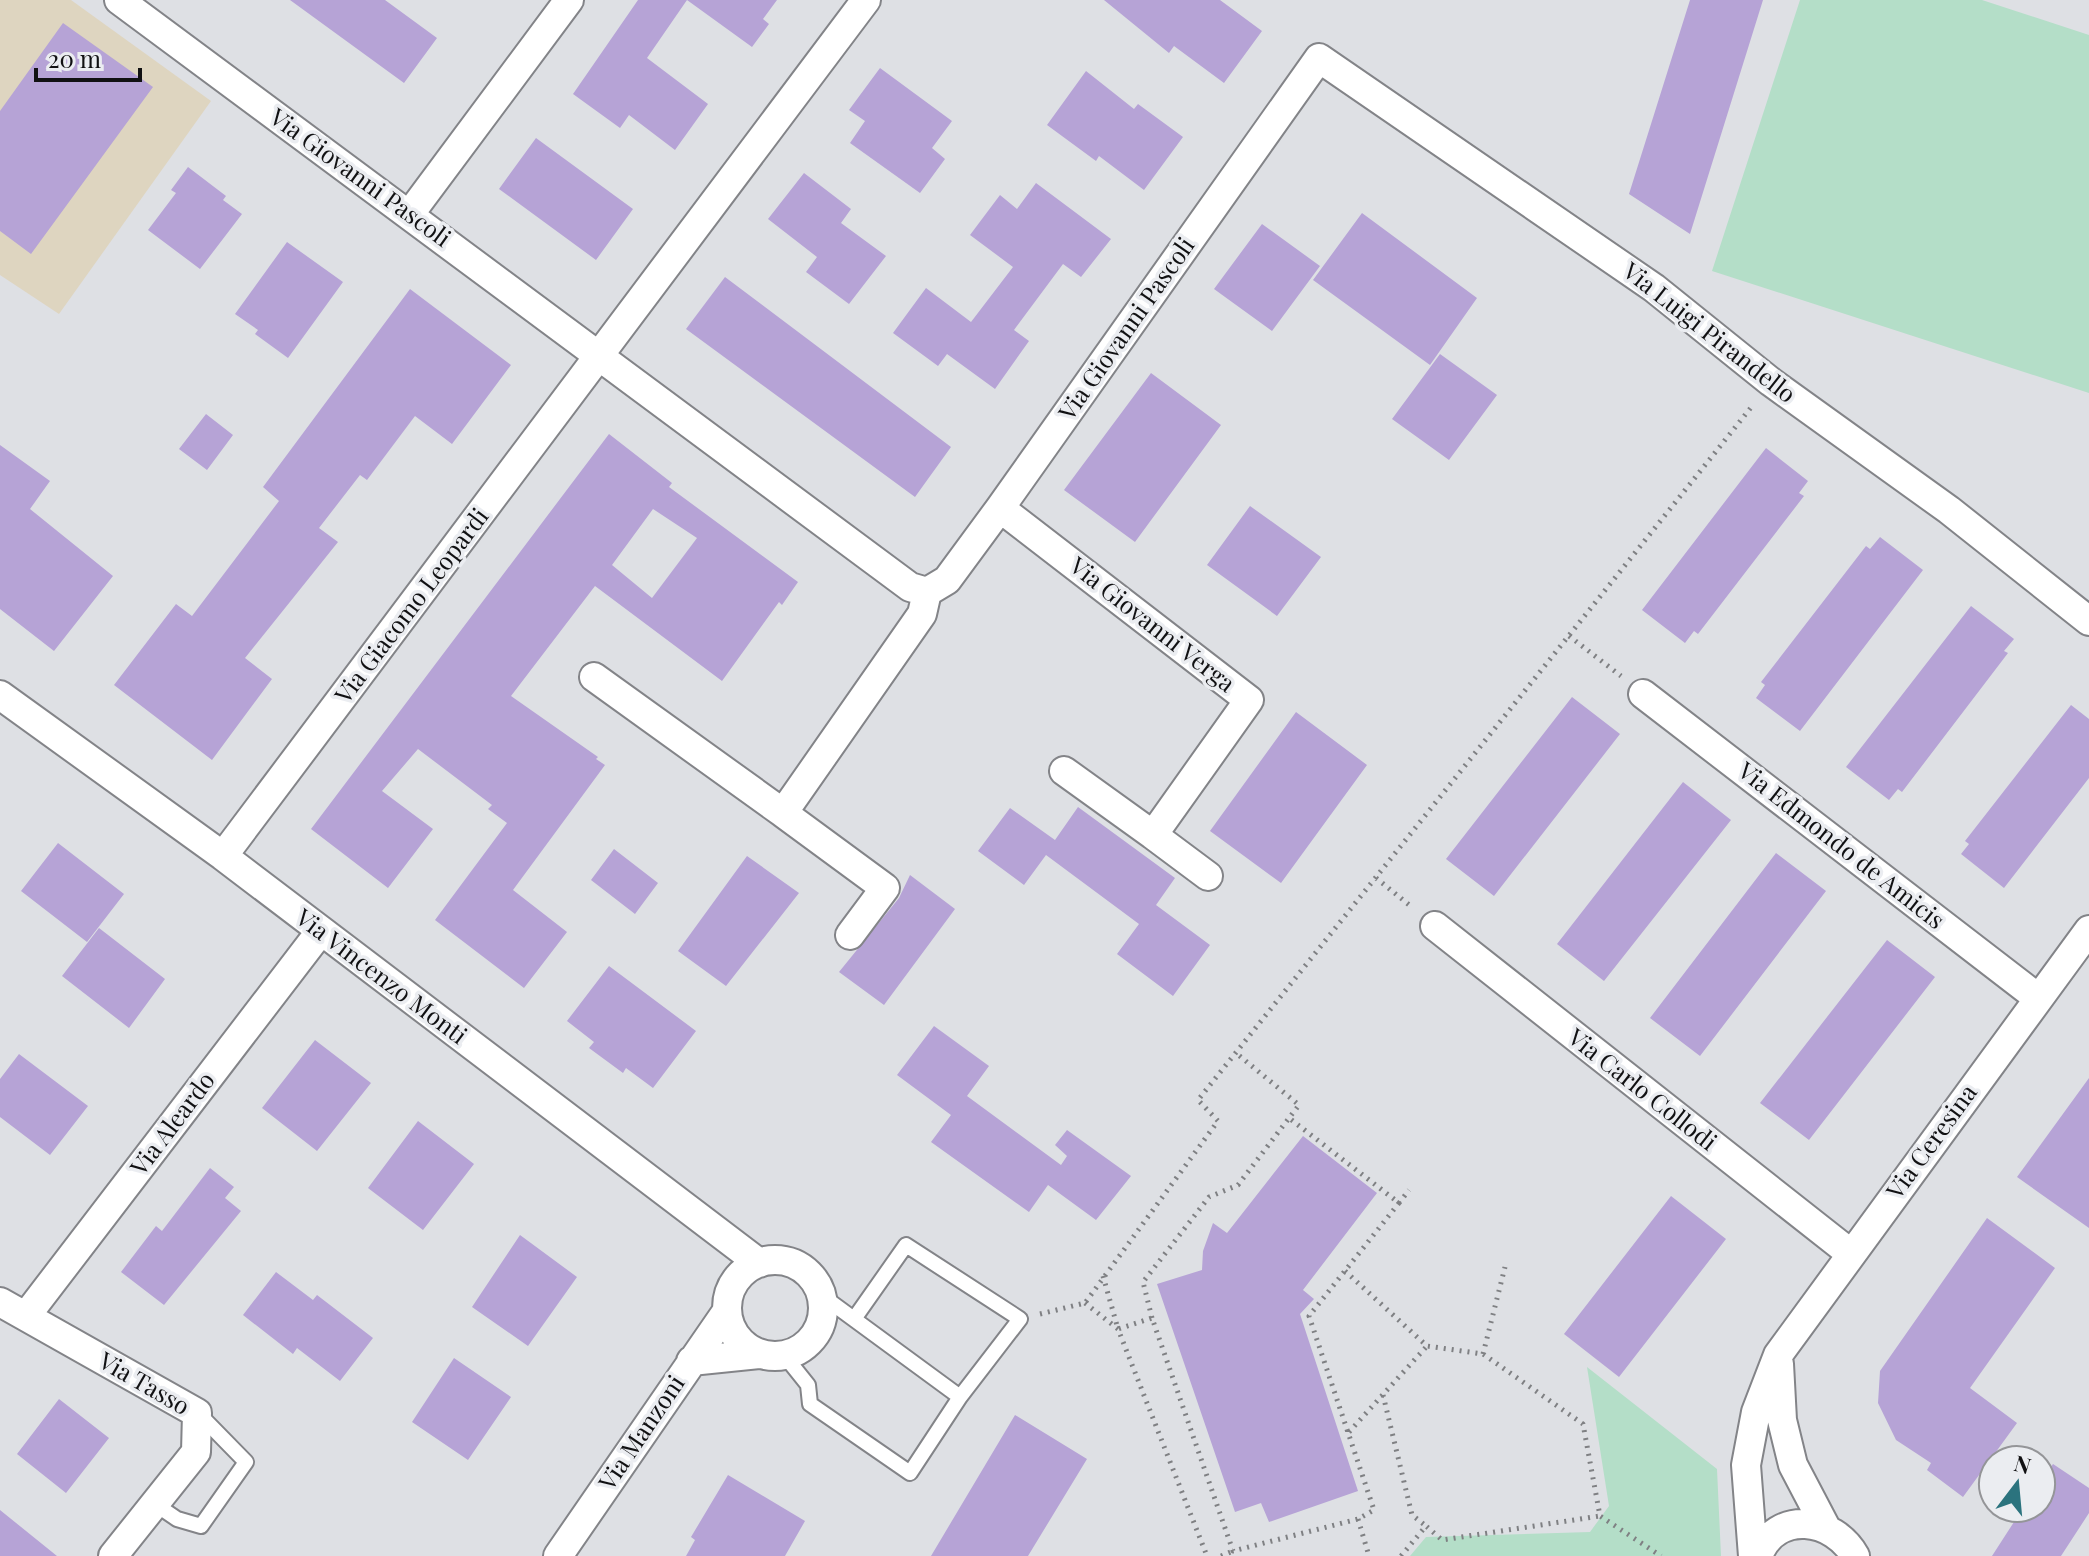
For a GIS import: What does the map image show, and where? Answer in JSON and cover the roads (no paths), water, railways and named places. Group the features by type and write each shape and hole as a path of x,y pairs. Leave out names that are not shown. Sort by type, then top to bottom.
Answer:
{"street":[{"name":"Via Giovanni Pascoli","path":"119,0 910,587 927,592"},
{"path":"409,215 569,0"},
{"path":"601,356 866,0"},
{"name":"Via Giovanni Pascoli","path":"783,813 922,614 927,592 947,580 1000,508 1319,58"},
{"name":"Via Luigi Pirandello","path":"1319,58 1654,288 1771,382 1949,510 2089,621"},
{"name":"Via Giacomo Leopardi","path":"223,856 601,356"},
{"name":"Via Giovanni Verga","path":"1000,508 1249,700 1153,835"},
{"path":"594,677 885,888 850,935"},
{"name":"Via Edmondo de Amicis","path":"1643,694 2038,998"},
{"name":"Via Vincenzo Monti","path":"0,695 223,856 759,1263"},
{"path":"1064,771 1208,876"},
{"name":"Via Carlo Collodi","path":"1435,926 1850,1253"},
{"name":"Via Ceresina","path":"1755,1556 1746,1465 1756,1412 1778,1355 2089,930"},
{"name":"Via Aleardo","path":"26,1316 320,932"},
{"path":"691,1361 772,1354 799,1350 820,1327 821,1295 814,1281 790,1262 759,1263 735,1282 727,1311 736,1337 772,1354"},
{"name":"Via Tasso","path":"0,1302 197,1413 196,1452 113,1556"},
{"name":"Via Manzoni","path":"558,1556 727,1311"},
{"path":"1778,1355 1782,1420 1793,1465 1825,1526 1837,1533 1857,1555"},
{"name":"Via Ceresina","path":"1755,1556 1776,1532 1793,1524 1825,1526"}],"lane":[{"path":"772,1354 808,1385 810,1404 910,1473 960,1397 1020,1319 906,1245 854,1319"},
{"path":"821,1295 960,1397"},
{"path":"155,1504 177,1519 201,1526 246,1462 197,1413"}]}
